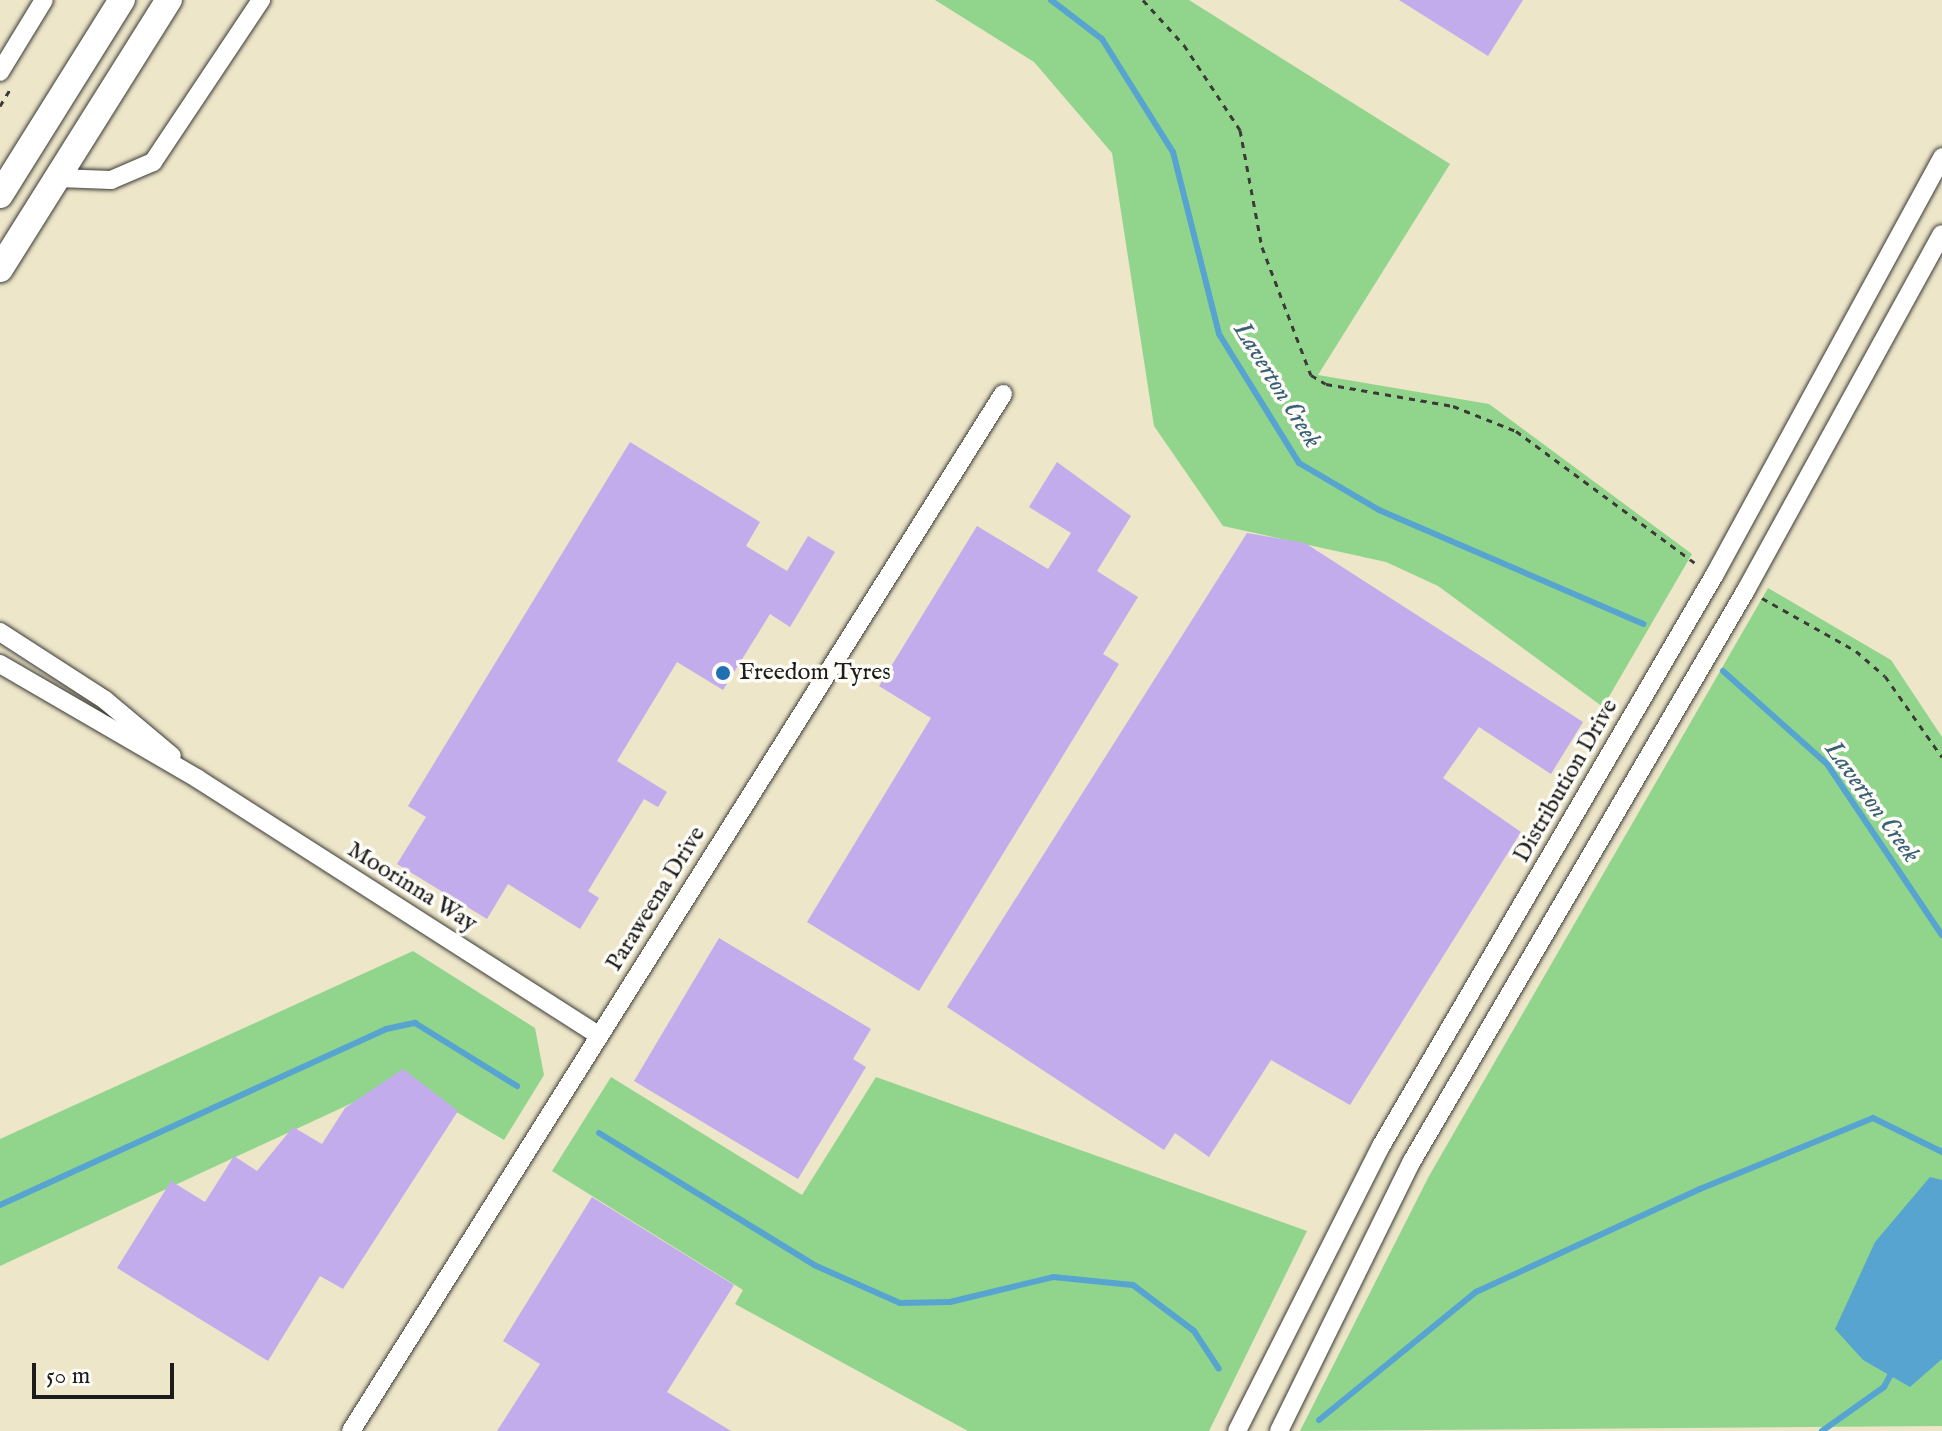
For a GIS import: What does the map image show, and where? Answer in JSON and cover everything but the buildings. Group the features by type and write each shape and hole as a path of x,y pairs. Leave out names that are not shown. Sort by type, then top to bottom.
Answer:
{"main road":[{"path":"0,195 122,0"},
{"path":"0,269 11,239 58,178 169,0"}],"street":[{"path":"0,72 44,0"},
{"path":"58,178 111,180 153,162 261,0"},
{"name":"Distribution Drive","path":"1237,1431 1354,1200 1449,1029 1715,574 1942,157"},
{"path":"1279,1431 1385,1216 1479,1046 1746,590 1942,234"},
{"path":"1862,306 1894,322"},
{"name":"Paraweena Drive","path":"351,1431 1003,394"},
{"path":"1758,496 1791,510"},
{"name":"Moorinna Way","path":"0,632 105,700 198,779"},
{"name":"Moorinna Way","path":"0,664 198,779 599,1035"},
{"path":"1449,1029 1479,1046"},
{"path":"1354,1200 1385,1216"}],"path":[{"path":"1143,0 1184,45 1240,130 1262,247 1311,375 1326,384 1453,406 1516,431 1715,574"},
{"path":"1746,590 1856,651 1885,676 1942,757"}],"green space":[{"path":"935,0 1189,0 1450,164 1318,375 1489,404 1692,554 1603,707 1438,586 1386,562 1223,526 1154,426 1112,153 1034,62"},
{"path":"1768,588 1891,660 1942,737 1942,1426 1300,1431 1429,1176"},
{"path":"413,951 535,1028 544,1075 504,1140 402,1080 0,1266 0,1139"},
{"path":"611,1077 802,1195 876,1077 1307,1231 1209,1431 968,1431 735,1304 743,1290 552,1171"}],"water":[{"path":"1930,1177 1942,1180 1942,1359 1910,1387 1863,1360 1835,1329 1875,1242"}],"waterway":[{"name":"Laverton Creek","path":"1051,0 1102,39 1173,152 1219,334 1299,463 1379,510 1644,624"},
{"name":"Laverton Creek","path":"1723,671 1827,764 1942,935"},
{"path":"0,1205 386,1029 415,1023 517,1086"},
{"path":"1319,1420 1476,1292 1700,1189 1873,1118 1942,1152"},
{"path":"599,1133 814,1265 900,1303 950,1302 1053,1277 1133,1285 1194,1331 1219,1369"},
{"path":"1822,1431 1884,1387 1892,1372"}],"place":[{"name":"Freedom Tyres","path":"723,673"}]}
